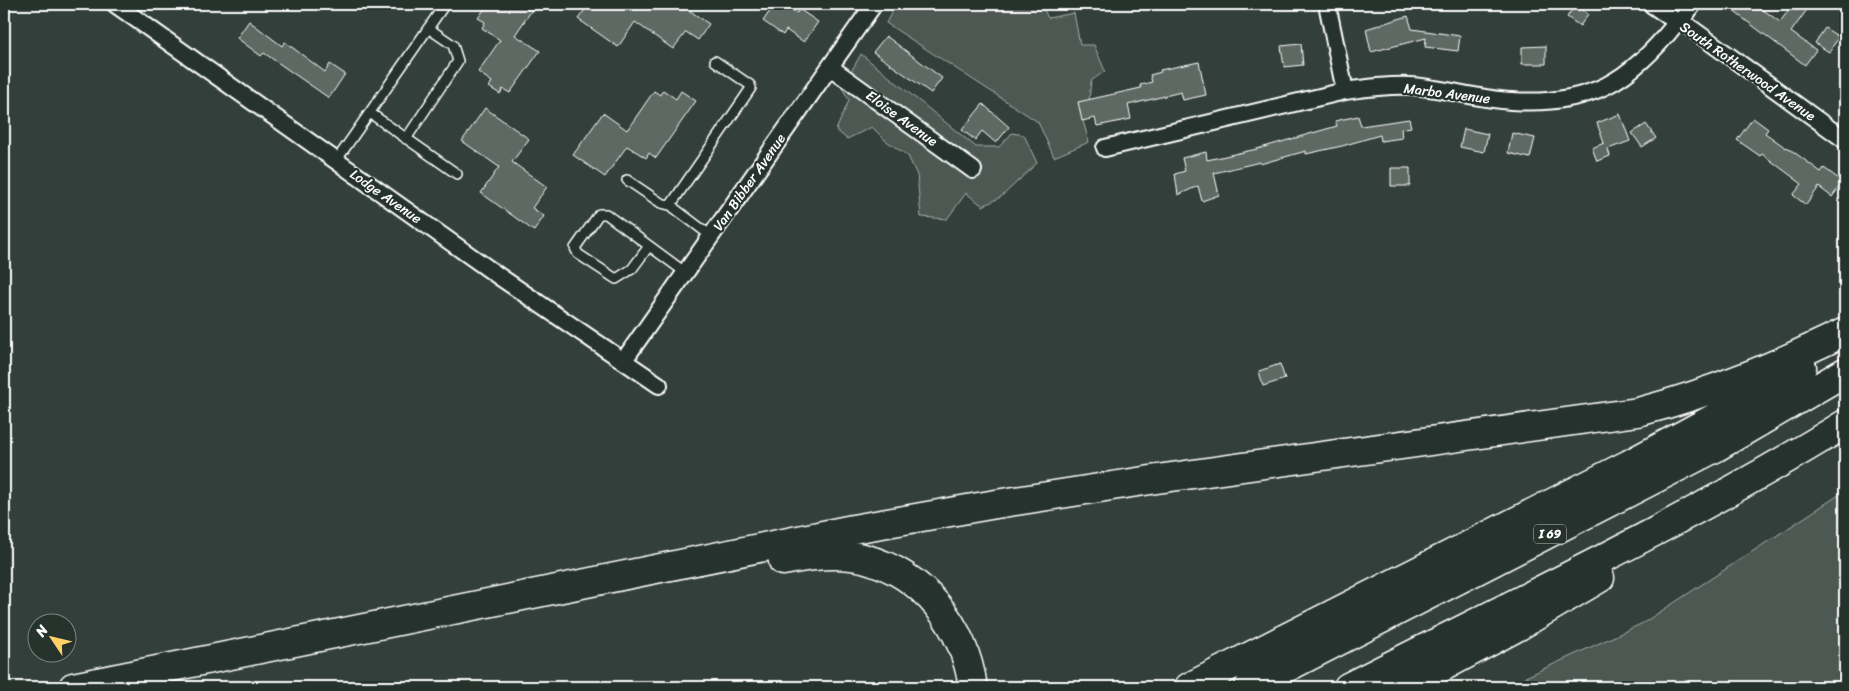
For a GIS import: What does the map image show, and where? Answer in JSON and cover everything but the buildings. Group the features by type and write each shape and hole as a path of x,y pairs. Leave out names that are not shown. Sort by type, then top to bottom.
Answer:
{"highway":[{"path":"73,687 853,529 1157,479 1638,412 1692,398 1742,379 1845,332"},
{"path":"1189,687 1698,428 1768,389 1845,338"},
{"name":"I 69","path":"1249,687 1674,470 1775,415 1845,372"},
{"path":"1406,687 1519,626 1596,580 1765,472 1845,424"},
{"path":"1348,687 1668,524 1765,472"},
{"path":"160,687 775,563 830,555 864,558 895,570 925,592 954,626 966,657 973,687"}],"street":[{"name":"Lodge Avenue","path":"115,4 500,277 659,385"},
{"name":"Van Bibber Avenue","path":"624,360 874,4"},
{"path":"1327,4 1345,91"},
{"name":"South Rotherwood Avenue","path":"1651,4 1679,21 1845,140"},
{"name":"Marbo Avenue","path":"1105,148 1345,91 1409,86 1510,101 1547,101 1574,98 1615,82 1636,68 1693,4"},
{"name":"Eloise Avenue","path":"830,67 973,170"}],"lane":[{"path":"336,161 445,4"},
{"path":"406,138 458,61 454,45 428,28"},
{"path":"672,206 751,88 750,85 715,61"},
{"path":"370,113 457,174"},
{"path":"627,180 650,197 672,206 711,236"},
{"path":"649,246 632,269 616,279 578,254 575,248 599,214 606,214 686,273"}],"shaded area":[{"path":"896,4 1041,4 1048,18 1074,13 1080,45 1094,45 1105,71 1091,81 1089,101 1080,110 1089,142 1054,157 1038,122 886,23"},
{"path":"861,54 976,147 999,147 1012,133 1024,135 1037,163 1001,197 983,206 966,193 947,219 921,217 917,175 908,156 885,140 872,127 847,139 836,130 849,100 842,88"},
{"path":"1845,491 1845,687 1504,687 1643,623"}]}
